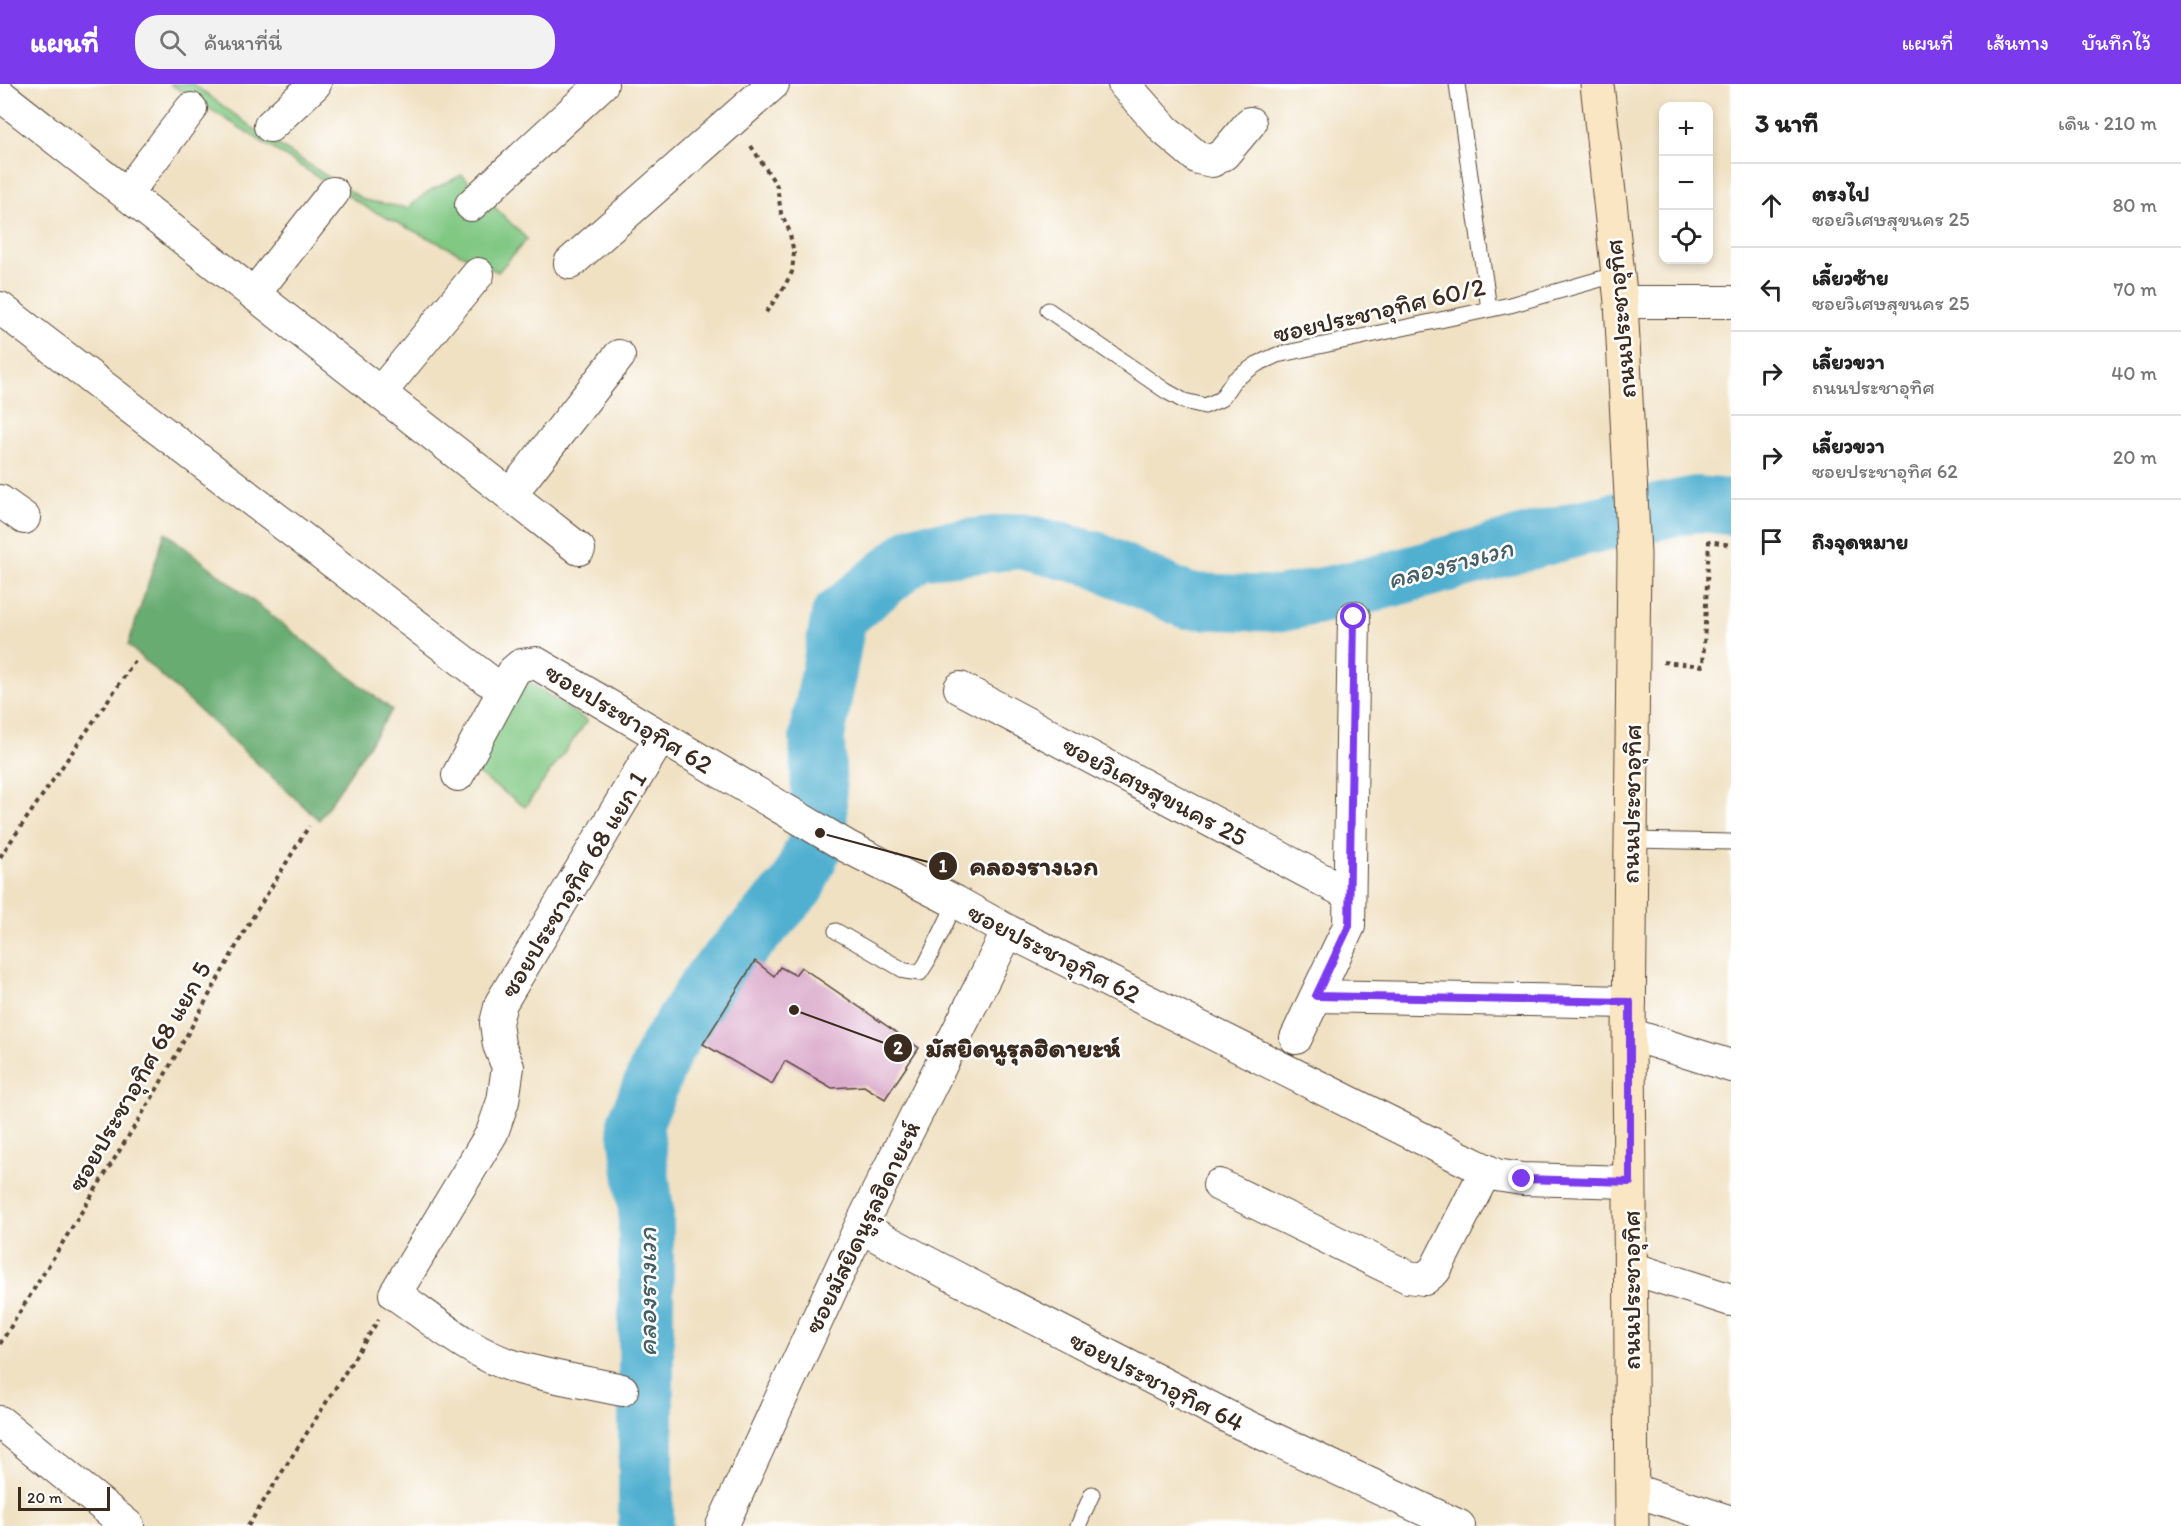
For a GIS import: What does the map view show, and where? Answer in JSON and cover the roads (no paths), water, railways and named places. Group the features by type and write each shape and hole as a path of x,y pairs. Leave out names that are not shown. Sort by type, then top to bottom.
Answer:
{"main road":[{"name":"ถนนประชาอุทิศ","path":"1597,84 1620,288 1634,554 1629,1034 1632,1526"}],"street":[{"path":"270,126 315,84"},
{"path":"471,205 602,84"},
{"path":"570,263 773,84"},
{"path":"1124,84 1165,130 1198,158 1212,161 1224,154 1250,123"},
{"path":"0,94 579,549"},
{"path":"126,194 191,109"},
{"path":"254,294 333,193"},
{"path":"380,393 478,274"},
{"path":"1620,288 1731,302"},
{"path":"0,308 488,680"},
{"path":"510,495 619,356"},
{"path":"1296,1038 1349,926 1354,617"},
{"name":"ซอยประชาอุทิศ 62","path":"458,775 514,671 521,665 536,663 848,847 956,902 1008,932 1486,1170 1522,1179 1630,1182"},
{"name":"ซอยวิเศษสุขนคร 25","path":"960,687 1349,894"},
{"name":"ซอยประชาอุทิศ 68 แยก 1","path":"622,1390 513,1366 489,1356 461,1340 395,1293 492,1133 503,1101 508,1067 499,1045 496,1023 501,1003 661,736"},
{"name":"ซอยมัสยิดนูรุลฮิดายะห์","path":"722,1526 860,1227 1008,932"},
{"path":"1316,996 1630,1002"},
{"path":"1629,1034 1731,1066"},
{"path":"1219,1185 1408,1277 1424,1279 1435,1270 1486,1170"},
{"name":"ซอยประชาอุทิศ 64","path":"860,1227 970,1286 1240,1423 1460,1526"},
{"path":"1631,1268 1731,1300"},
{"path":"0,1422 129,1526"},
{"path":"1633,1490 1731,1522"}],"lane":[{"path":"1456,84 1489,309"},
{"name":"ซอยประชาอุทิศ 60/2","path":"1048,310 1166,391 1184,401 1205,406 1221,399 1234,380 1257,364 1277,355 1489,309 1620,288"},
{"path":"1631,840 1731,842"},
{"path":"836,931 905,971 920,973 956,902"},
{"path":"1078,1526 1092,1494"}],"waterway":[{"name":"คลองรางเวก","path":"646,1526 646,1211 635,1124 665,1050 710,981 797,886 820,833 817,737 839,616 917,552 1021,541 1094,559 1187,601 1281,604 1366,586 1581,528 1696,504 1731,507"}],"place":[{"name":"คลองรางเวก","path":"820,833"},
{"name":"มัสยิดนูรุลฮิดายะห์","path":"794,1010"}]}
